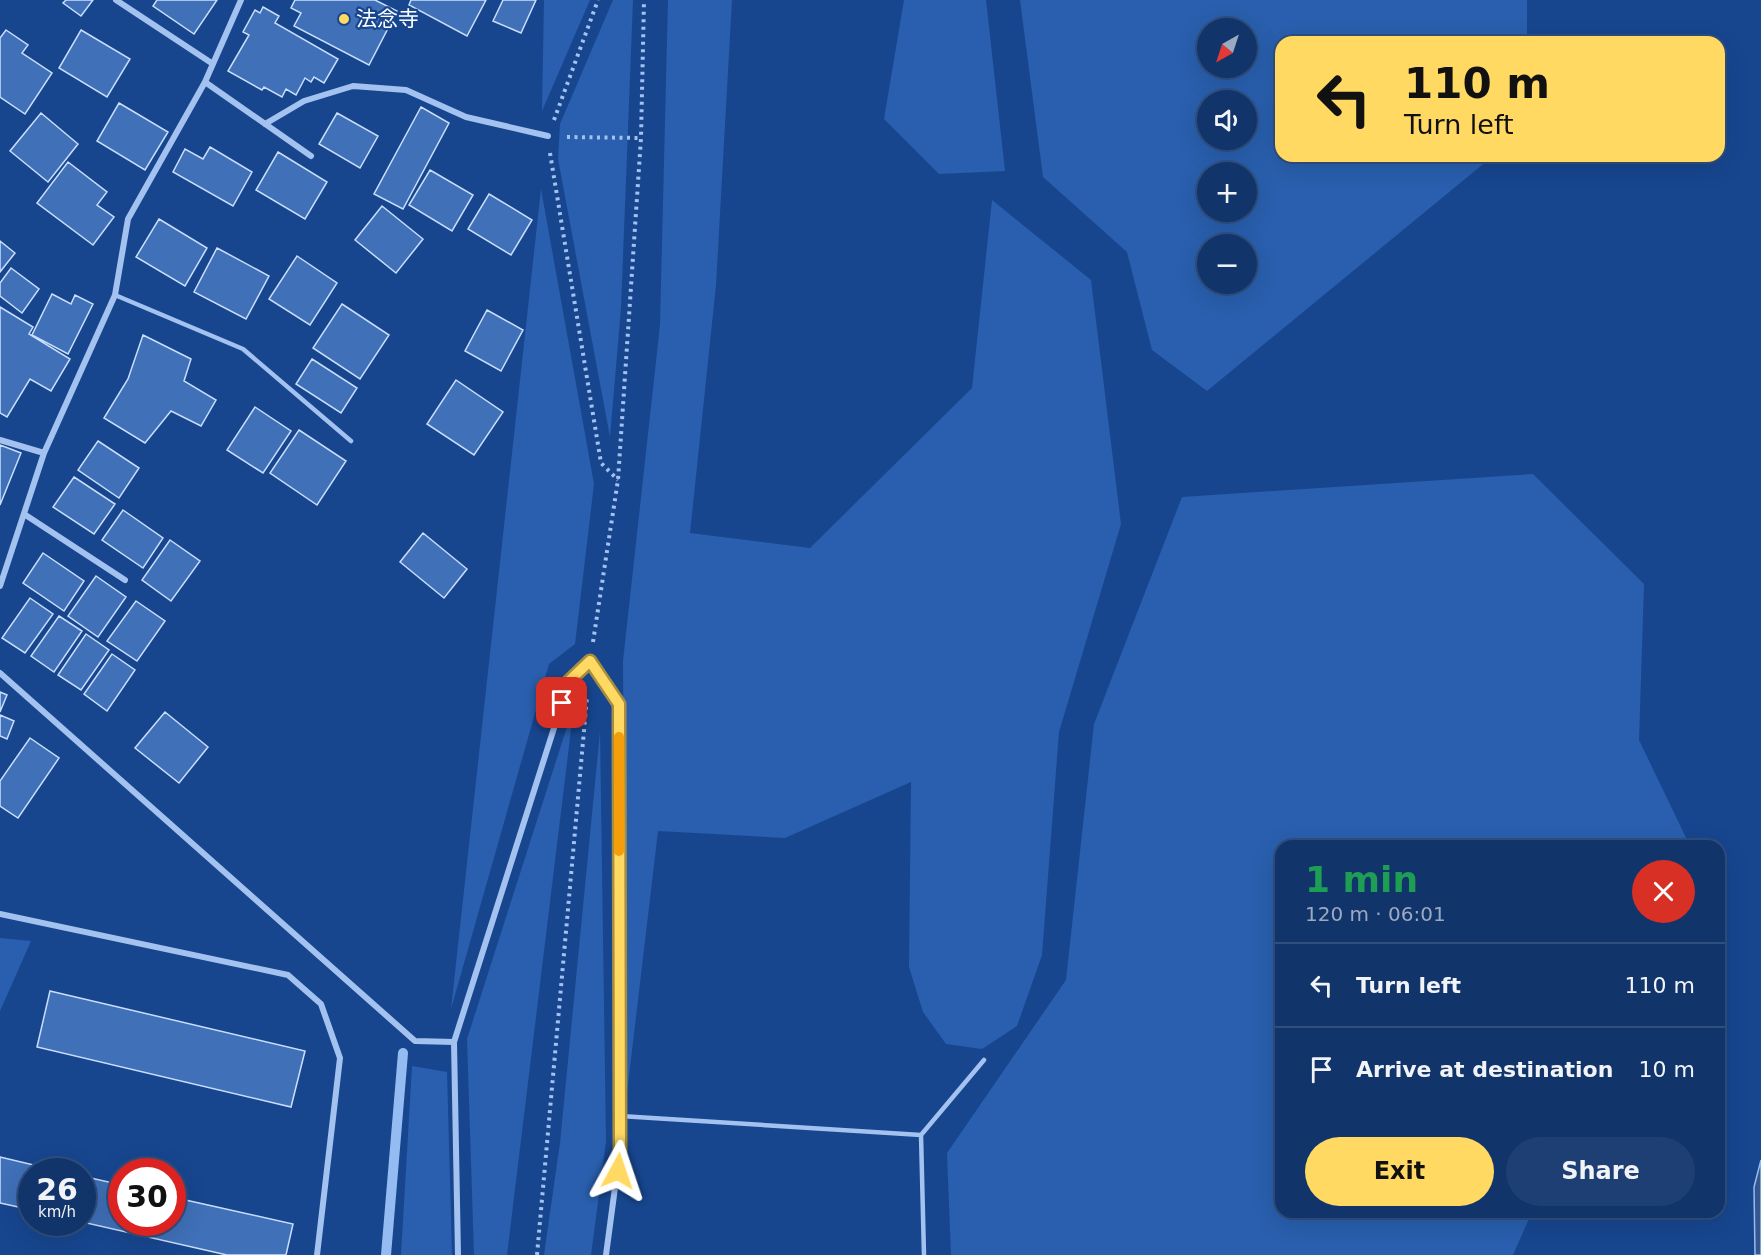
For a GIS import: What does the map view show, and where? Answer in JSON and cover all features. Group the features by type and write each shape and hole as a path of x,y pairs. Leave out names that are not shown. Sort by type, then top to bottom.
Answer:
{"street":[{"path":"116,0 213,64"},
{"path":"0,586 44,453 115,295 128,219 205,82 241,0"},
{"path":"205,82 311,156"},
{"path":"265,124 304,101 353,86 406,90 466,117 548,136"},
{"path":"0,440 44,453"},
{"path":"24,514 124,580"},
{"path":"458,1255 454,1041 569,681 590,661 619,704 620,1150 606,1255"},
{"path":"0,672 415,1041 454,1041"},
{"path":"0,914 288,975 321,1004 340,1058 317,1255"}],"lane":[{"path":"115,295 243,349 351,441"},
{"path":"924,1255 921,1136 984,1060"},
{"path":"620,1116 921,1136"}],"path":[{"path":"598,0 548,136 602,463 618,480"},
{"path":"548,136 641,138 644,0"}],"shaded area":[{"path":"544,0 590,0 542,111"},
{"path":"613,0 633,0 621,308 610,437 558,159 560,124"},
{"path":"668,0 732,0 716,285 690,533 810,548 972,388 992,200 1091,280 1121,524 1059,732 1042,955 1017,1026 982,1049 946,1044 923,1012 909,967 911,782 785,838 658,831 625,1110 623,661 660,325"},
{"path":"904,0 986,0 1005,171 939,174 884,119"},
{"path":"1020,0 1527,0 1527,36 1275,36 1275,162 1486,162 1207,391 1152,350 1127,252 1043,177"},
{"path":"541,189 594,484 575,644 549,664 451,1009"},
{"path":"1533,474 1644,584 1639,740 1687,840 1275,840 1275,1218 1529,1218 1513,1255 951,1255 947,1153 1066,980 1094,724 1182,497"},
{"path":"574,705 507,1255 474,1255 467,1039"},
{"path":"600,732 606,1141 591,1255 544,1255 560,1143"},
{"path":"0,938 31,941 0,1011"},
{"path":"412,1066 447,1072 452,1255 401,1255"},
{"path":"1761,1160 1761,1255 1755,1255 1754,1187"}],"building":[{"path":"66,0 93,0 81,16 63,3"},
{"path":"157,0 217,0 194,34 153,6"},
{"path":"295,0 375,0 397,11 369,65 294,26 301,13 291,8"},
{"path":"411,0 486,0 467,36 409,5"},
{"path":"503,0 536,0 521,33 493,21"},
{"path":"263,7 279,16 275,23 338,59 324,83 314,77 311,82 305,78 296,95 286,89 282,97 264,87 262,90 228,71 249,35 243,32 255,10 260,13"},
{"path":"6,30 28,45 22,53 52,73 25,114 0,97 0,38"},
{"path":"81,30 130,59 107,97 59,68"},
{"path":"119,103 168,132 145,170 97,141"},
{"path":"421,107 449,123 403,209 374,194"},
{"path":"41,113 78,144 48,182 10,151"},
{"path":"337,113 378,136 360,168 319,144"},
{"path":"210,147 252,172 233,206 173,172 185,149 203,159"},
{"path":"278,152 327,182 305,219 256,190"},
{"path":"68,162 107,192 97,205 114,217 93,245 37,203"},
{"path":"430,170 473,195 452,231 409,205"},
{"path":"489,194 532,220 511,255 468,229"},
{"path":"382,206 423,239 396,273 355,240"},
{"path":"159,219 207,248 185,286 136,257"},
{"path":"0,241 15,253 0,272"},
{"path":"217,248 269,276 246,319 194,292"},
{"path":"297,256 337,283 310,325 269,299"},
{"path":"11,268 39,289 22,313 0,296 0,283"},
{"path":"52,294 71,304 75,295 93,304 68,354 32,335"},
{"path":"342,304 389,335 360,379 313,348"},
{"path":"0,307 33,327 29,334 70,359 51,391 30,379 7,417 0,413"},
{"path":"487,310 523,330 501,371 465,351"},
{"path":"143,335 191,359 184,381 216,400 201,426 171,411 145,443 104,418 128,379"},
{"path":"312,359 357,388 341,413 296,384"},
{"path":"456,380 503,412 474,455 427,424"},
{"path":"255,407 291,431 263,473 227,450"},
{"path":"299,430 346,461 317,505 270,473"},
{"path":"98,441 139,468 119,498 78,470"},
{"path":"0,445 21,453 0,505"},
{"path":"74,477 115,504 94,534 53,507"},
{"path":"123,510 163,538 143,568 102,540"},
{"path":"423,533 467,569 444,598 400,562"},
{"path":"170,540 200,561 171,601 142,580"},
{"path":"43,553 84,581 64,611 23,583"},
{"path":"96,576 126,597 98,637 68,616"},
{"path":"30,598 53,614 25,653 2,638"},
{"path":"136,601 165,621 137,661 107,641"},
{"path":"59,616 82,631 54,672 31,656"},
{"path":"86,634 109,650 81,690 58,675"},
{"path":"112,654 135,670 107,711 84,694"},
{"path":"0,692 7,695 0,712"},
{"path":"165,712 208,747 179,783 135,748"},
{"path":"0,715 14,721 7,739 0,736"},
{"path":"30,738 59,758 18,818 0,806 0,781"},
{"path":"50,991 305,1051 291,1107 37,1047"},
{"path":"0,1157 18,1161 18,1207 0,1203"},
{"path":"96,1179 108,1182 108,1228 96,1225"},
{"path":"186,1200 293,1224 286,1255 227,1255 144,1236 186,1236"}],"waterway":[{"path":"386,1255 403,1053"}],"slow traffic":[{"path":"619,737 619,851"}],"place":[{"name":"法念寺","path":"344,19"}],"route":[{"path":"562,703 569,681 590,661 619,704 620,1150 618,1171"}]}
